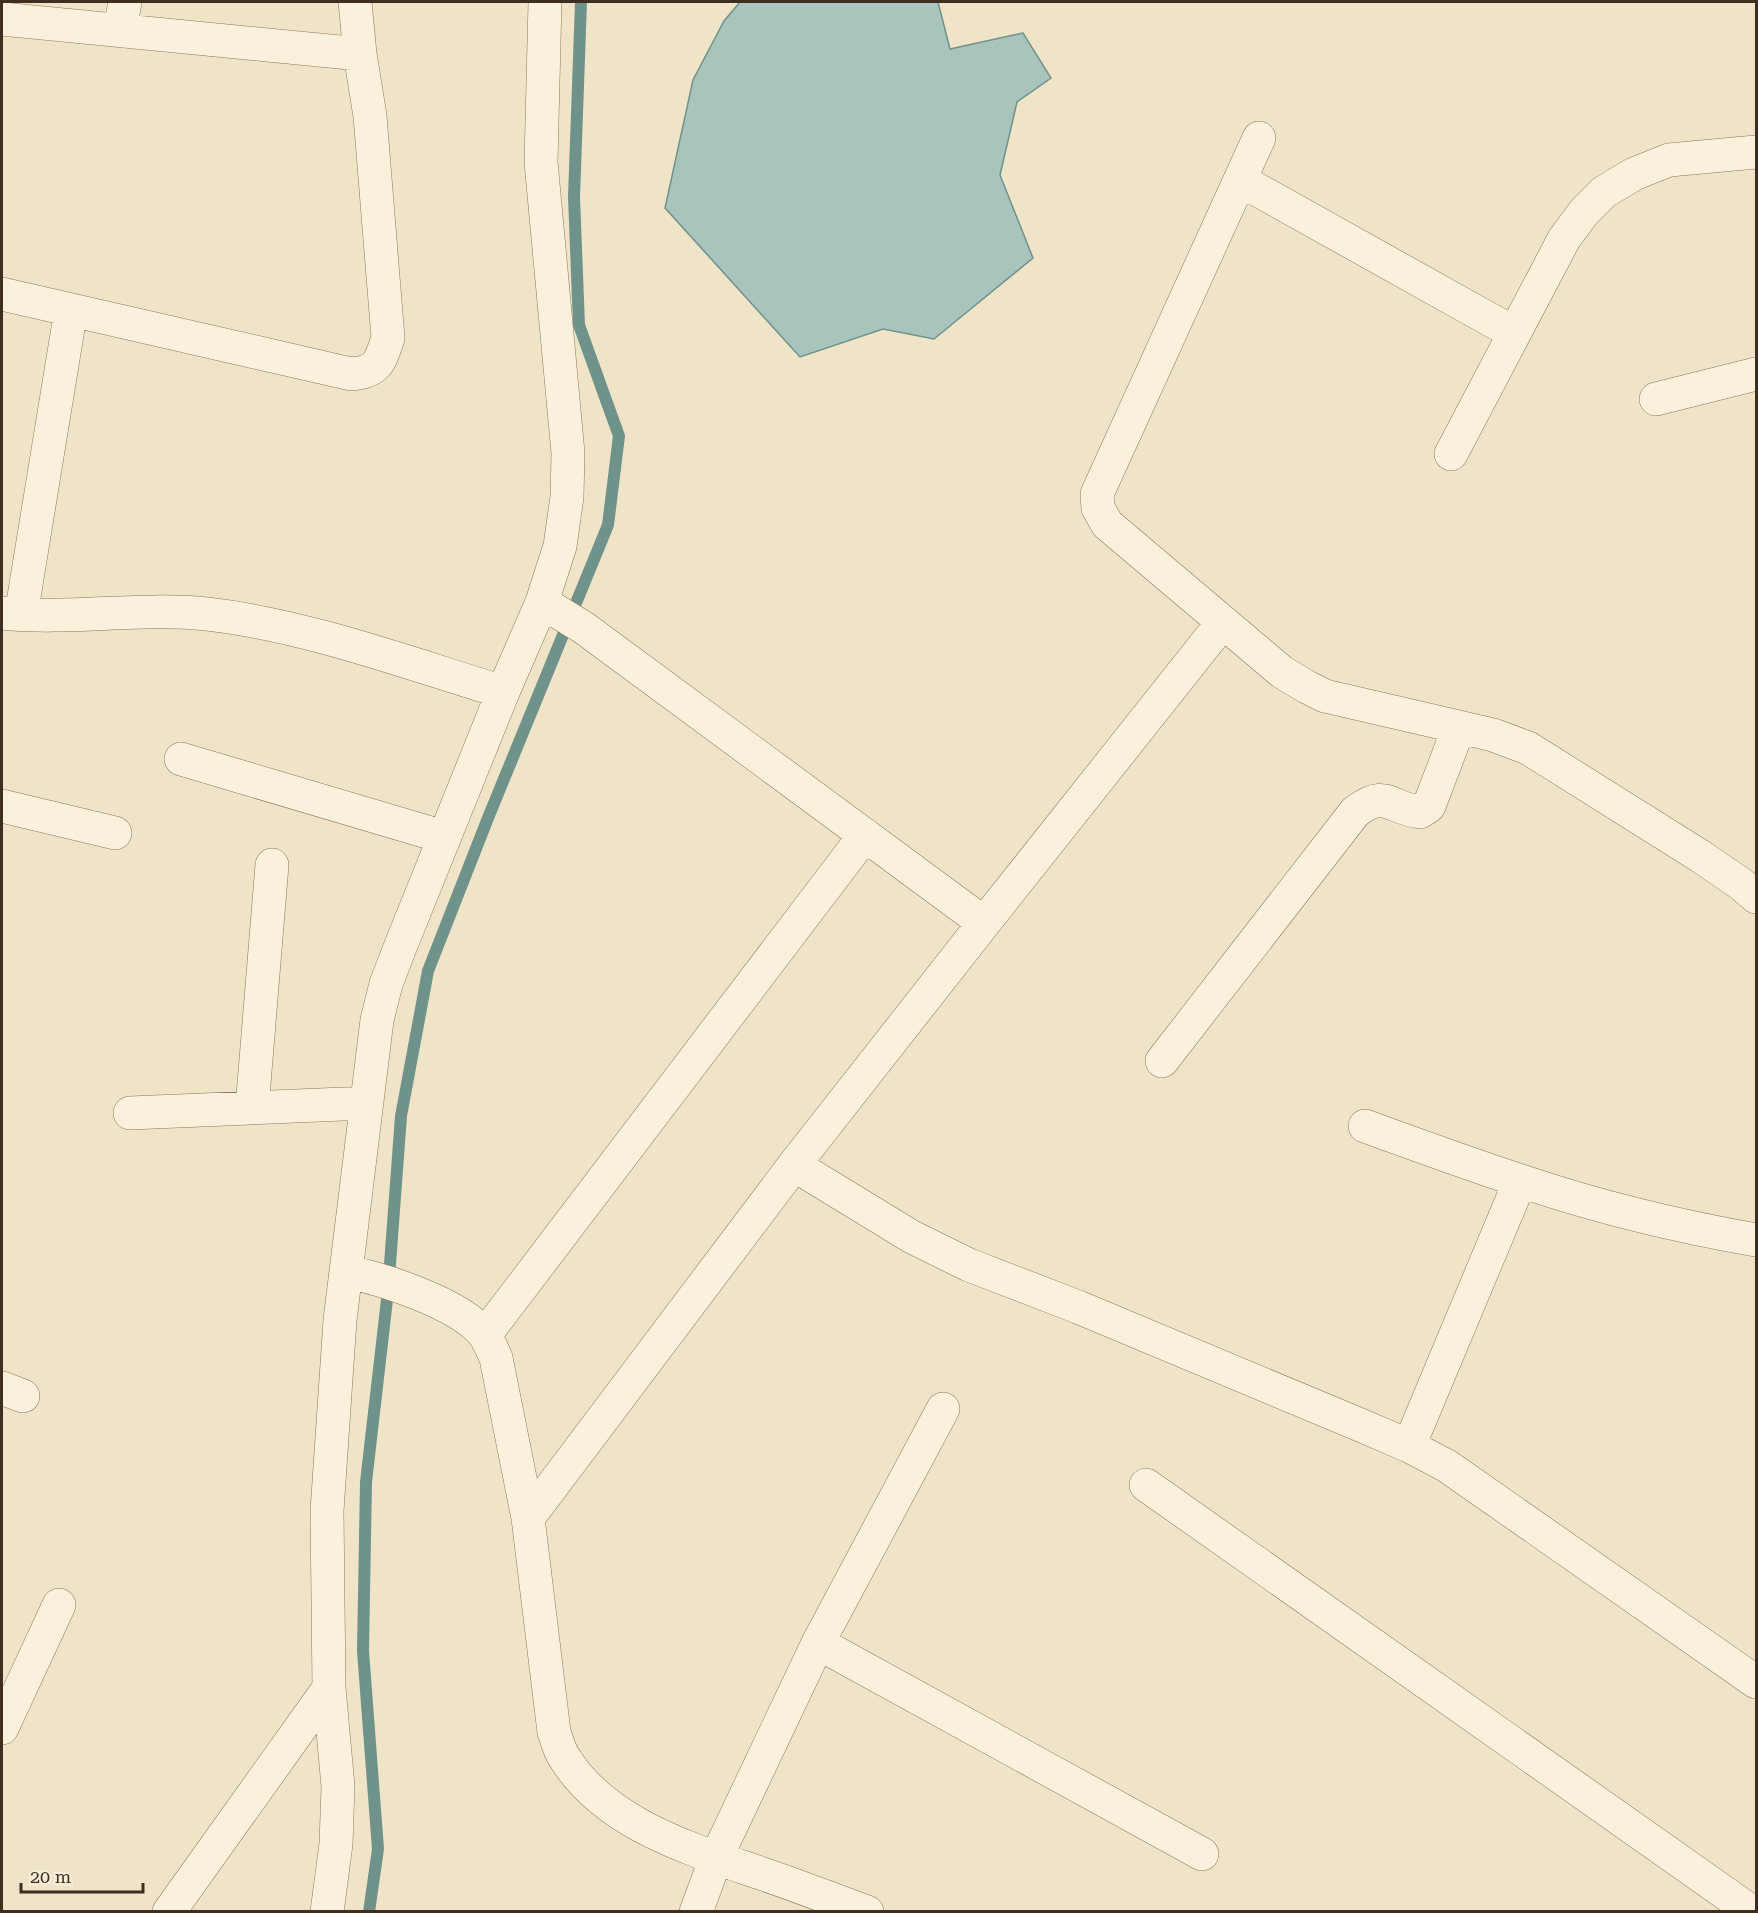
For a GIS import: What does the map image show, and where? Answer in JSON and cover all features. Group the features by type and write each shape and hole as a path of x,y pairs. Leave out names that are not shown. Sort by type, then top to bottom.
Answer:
{"street":[{"path":"2,294 351,374 366,373 381,361 388,338 370,116 360,54 355,2"},
{"path":"327,1911 336,1844 338,1786 329,1688 327,1511 340,1320 358,1274 367,1102 377,1020 386,984 503,692 562,614 560,546 567,497 568,453 542,162 545,2"},
{"path":"2,19 122,16 360,54"},
{"path":"1259,138 1097,494 1098,508 1107,524 1282,672 1307,687 1326,696 1493,735 1528,748 1733,878 1756,897"},
{"path":"1451,454 1564,239 1584,212 1604,192 1634,174 1670,160 1756,153"},
{"path":"1240,180 1514,333"},
{"path":"71,310 11,614 64,616 102,613 209,614 317,635 503,692"},
{"path":"1656,399 1756,374"},
{"path":"562,614 984,922"},
{"path":"528,1518 794,1165 1223,622"},
{"path":"1162,1060 1355,812 1377,799 1420,812 1429,806 1460,727"},
{"path":"181,759 444,837"},
{"path":"2,806 115,832"},
{"path":"485,1335 865,835"},
{"path":"252,1108 272,865"},
{"path":"130,1113 367,1102"},
{"path":"1365,1126 1583,1201 1677,1225 1756,1240"},
{"path":"794,1165 912,1237 969,1265 1089,1312 1409,1446 1447,1466 1756,1682"},
{"path":"1409,1446 1520,1181"},
{"path":"358,1274 404,1288 457,1312 471,1321 485,1335 496,1358 528,1518 554,1732 562,1756 577,1776 595,1795 623,1815 667,1839 867,1911"},
{"path":"696,1911 716,1858 818,1643 943,1409"},
{"path":"1146,1485 1752,1911"},
{"path":"2,1728 59,1605"},
{"path":"818,1643 1202,1854"},
{"path":"169,1911 329,1688"}],"water":[{"path":"740,2 938,2 950,49 1023,33 1051,78 1017,102 1000,175 1033,258 934,339 883,329 800,357 665,208 693,80 724,21"}],"waterway":[{"path":"369,1912 378,1849 363,1651 366,1482 388,1291 401,1116 428,971 608,525 619,436 579,325 574,197 581,2"}]}
